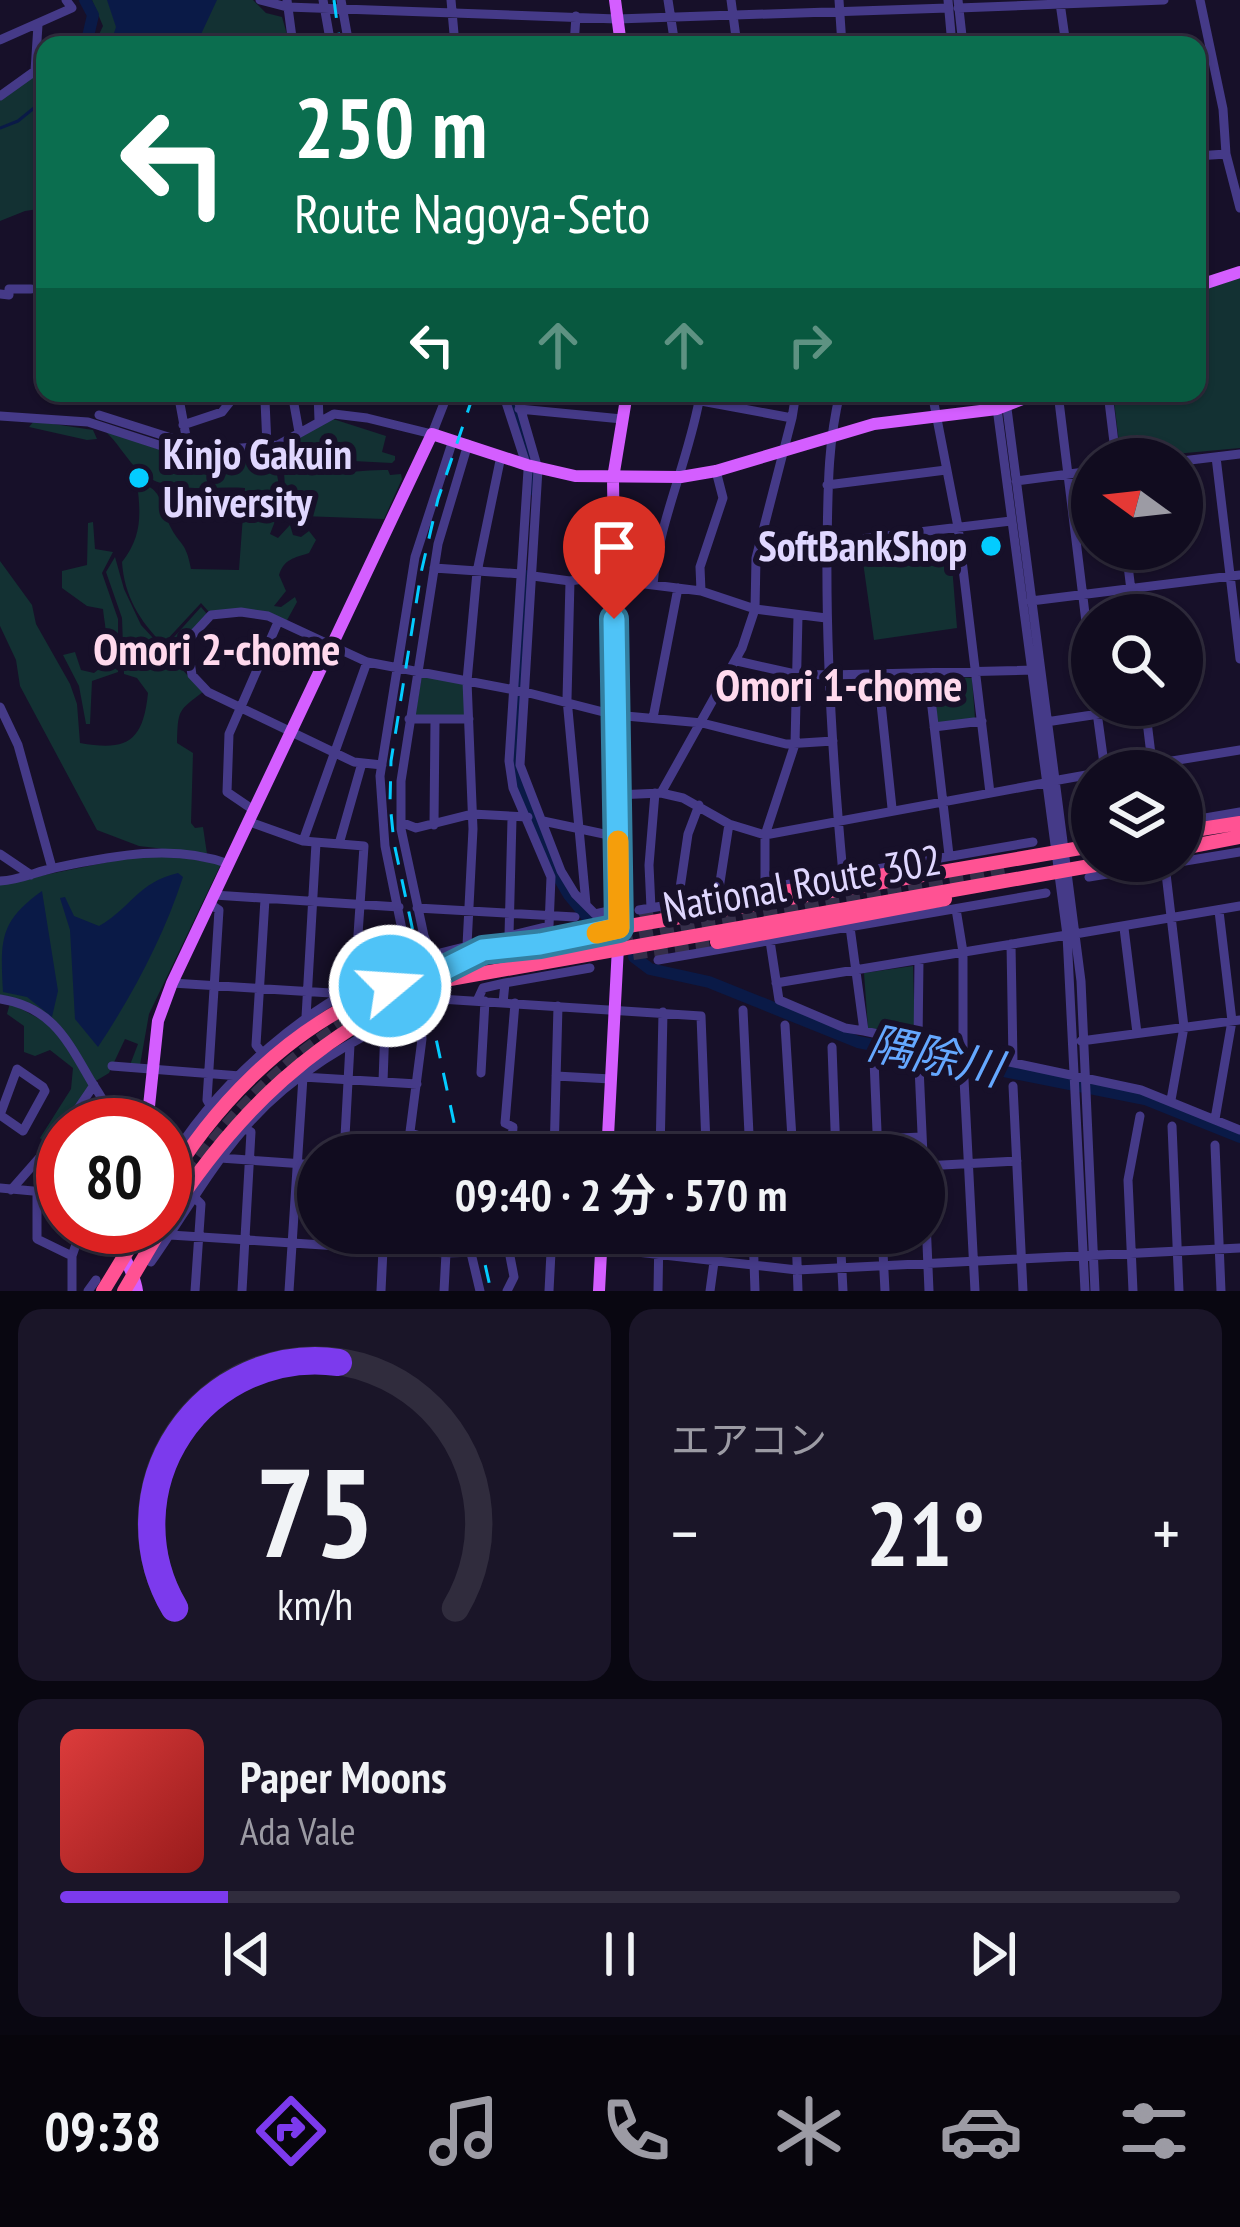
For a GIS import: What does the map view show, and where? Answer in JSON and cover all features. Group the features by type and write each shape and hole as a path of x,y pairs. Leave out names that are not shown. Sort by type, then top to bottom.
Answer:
{"highway":[{"path":"1203,829 1240,823"},
{"path":"1203,844 1240,837"},
{"name":"National Route 302","path":"192,1146 269,1062 361,990 431,976 483,950 540,944 1071,848"},
{"path":"760,893 979,866"},
{"name":"National Route 302","path":"192,1193 225,1136 269,1088 305,1058 440,981 558,966 617,950 1071,869"},
{"path":"712,947 913,907 1008,881"},
{"path":"99,1286 125,1254"},
{"name":"National Route 302","path":"124,1291 135,1283 151,1254"}],"main road":[{"path":"615,0 620,36"},
{"path":"1206,283 1240,272"},
{"path":"608,1134 619,928 613,478 625,402"},
{"path":"149,1098 158,1021 172,983 432,434 533,467 613,478 681,477 874,424 1003,402"},
{"path":"122,1254 135,1283"},
{"path":"599,1291 601,1254"}],"street":[{"path":"1,37 72,8 67,0"},
{"path":"260,0 452,6 506,14 617,19 839,5 1164,0"},
{"path":"504,0 506,14"},
{"path":"563,0 573,36"},
{"path":"668,0 673,36"},
{"path":"730,0 736,36"},
{"path":"1200,0 1240,208"},
{"path":"1060,2 1065,36"},
{"path":"287,3 292,36"},
{"path":"323,4 329,36"},
{"path":"952,36 953,4"},
{"path":"953,4 961,36"},
{"path":"341,5 347,36"},
{"path":"839,5 841,36"},
{"path":"452,6 454,36"},
{"path":"37,36 38,25"},
{"path":"0,96 35,70 36,55"},
{"path":"1206,155 1226,154"},
{"path":"2,296 9,295 9,289 32,289"},
{"path":"179,402 188,447"},
{"path":"183,425 222,412 230,402"},
{"path":"265,402 267,445"},
{"path":"293,402 298,433"},
{"path":"319,402 319,420"},
{"path":"0,416 88,422 168,448 278,446 319,420 341,414 432,434 445,402"},
{"path":"506,402 533,467"},
{"path":"468,444 443,521 400,781 418,908 432,955 546,929 549,915 551,877 510,775 533,467 518,402"},
{"path":"544,402 544,409"},
{"path":"652,584 656,549 681,477 693,402"},
{"path":"714,402 792,418"},
{"path":"795,402 757,558 755,609 736,661 658,793 645,909 718,895 760,893 1033,842"},
{"path":"837,402 829,436 826,618 843,874"},
{"path":"933,402 958,527 990,793"},
{"path":"1003,402 1031,601 1035,670 1046,722 1049,782"},
{"path":"1003,402 1011,521 1071,934 1080,1077"},
{"path":"1059,402 1083,593"},
{"path":"1109,402 1113,438"},
{"path":"519,409 622,419"},
{"path":"99,415 188,447"},
{"path":"192,1130 262,1053 306,1017 409,964 385,846 382,765 416,557 453,440"},
{"path":"1203,458 1240,454"},
{"path":"467,945 472,814 467,681 477,572 501,456"},
{"path":"1216,457 1235,576 1240,659"},
{"path":"827,485 946,470"},
{"path":"701,591 700,567 723,498 716,471"},
{"path":"1016,481 1069,474"},
{"path":"827,543 1011,521"},
{"path":"434,568 571,581 614,574 629,581 701,591 755,609 826,618"},
{"path":"1128,570 1131,594"},
{"path":"1031,601 1235,576"},
{"path":"571,581 567,703 586,904"},
{"path":"653,718 678,588"},
{"path":"382,765 362,763 292,734 208,692 191,675 187,641 211,616 257,613 367,662 519,690 615,715 702,723 795,744 833,741"},
{"path":"760,893 765,835 795,744 798,616"},
{"path":"278,622 229,734 227,793 252,816 303,841 385,846"},
{"path":"736,661 795,674 1035,670"},
{"path":"303,841 367,662"},
{"path":"928,674 949,855"},
{"path":"878,675 892,808"},
{"path":"519,690 520,765 561,871 595,914 618,909"},
{"path":"0,707 17,745 52,868"},
{"path":"1046,722 1071,716"},
{"path":"409,719 469,719"},
{"path":"434,825 435,720"},
{"path":"934,728 982,721"},
{"path":"1203,758 1240,750"},
{"path":"339,844 362,763"},
{"path":"616,795 658,793 699,805 729,824 765,835 836,818 1071,778"},
{"path":"674,920 683,901 688,834 699,805"},
{"path":"1203,818 1240,812"},
{"path":"403,823 416,828 472,814 528,817"},
{"path":"509,935 512,819"},
{"path":"543,821 618,837"},
{"path":"718,895 729,824"},
{"path":"306,1017 316,844"},
{"path":"361,990 355,979 364,845"},
{"path":"0,881 154,850 229,864"},
{"path":"1203,857 1240,852"},
{"path":"963,853 979,866"},
{"path":"0,854 31,875"},
{"path":"994,902 1008,881"},
{"path":"1160,882 1172,920 1184,1027 1171,1100"},
{"path":"658,960 712,947 1046,893"},
{"path":"212,899 399,907"},
{"path":"211,1107 208,1072 219,910 212,899"},
{"path":"262,1053 256,1045 265,899"},
{"path":"776,983 1240,906"},
{"path":"418,908 575,917"},
{"path":"956,909 963,952 963,1051"},
{"path":"1215,1119 1236,1021 1219,911"},
{"path":"850,927 864,1031"},
{"path":"1124,928 1137,1034"},
{"path":"1071,934 1088,1256 1085,1291"},
{"path":"687,937 712,947"},
{"path":"193,940 217,943"},
{"path":"770,941 779,1000 845,1028 1171,1100 1240,1130"},
{"path":"1011,944 1013,1062"},
{"path":"183,959 192,965 190,984"},
{"path":"918,1042 919,960"},
{"path":"481,1073 482,988 542,976 558,966 590,968"},
{"path":"542,976 544,1005"},
{"path":"172,983 331,993 337,998"},
{"path":"505,983 509,1003 505,1124 513,1127 512,1134"},
{"path":"0,999 23,1005 55,1024 103,1098"},
{"path":"440,999 701,1016 706,1134"},
{"path":"554,1134 558,1006"},
{"path":"303,1077 364,1036 377,1021 416,1008 421,1014 422,1039 416,1084 420,1103 413,1134"},
{"path":"743,1010 749,1134"},
{"path":"660,1134 663,1012"},
{"path":"377,1021 383,1082"},
{"path":"1081,1041 1236,1021"},
{"path":"785,1025 791,1134"},
{"path":"345,1134 350,1045"},
{"path":"832,1047 836,1134"},
{"path":"874,1060 878,1134"},
{"path":"0,1064 17,1069 45,1091 23,1131 0,1115 17,1069"},
{"path":"112,1066 240,1076"},
{"path":"919,1067 922,1134"},
{"path":"556,1076 611,1079"},
{"path":"299,1134 303,1077"},
{"path":"964,1078 975,1291"},
{"path":"192,1195 244,1128 295,1079 416,1084"},
{"path":"85,1098 94,1085"},
{"path":"1013,1086 1023,1291"},
{"path":"1133,1291 1128,1180 1140,1116"},
{"path":"1172,1126 1179,1291"},
{"path":"242,1291 251,1132 244,1128"},
{"path":"1215,1145 1221,1291"},
{"path":"6,1189 36,1158"},
{"path":"220,1158 297,1164 290,1291"},
{"path":"945,1166 1017,1161"},
{"path":"6,1189 36,1191"},
{"path":"192,1203 201,1204 195,1291"},
{"path":"192,1236 297,1244"},
{"path":"651,1254 797,1270 1240,1248"},
{"path":"68,1254 72,1256 72,1291"},
{"path":"151,1262 155,1254"},
{"path":"381,1291 383,1254"},
{"path":"444,1254 444,1291"},
{"path":"471,1254 480,1291"},
{"path":"505,1254 514,1277 507,1291"},
{"path":"549,1291 551,1254"},
{"path":"710,1291 716,1254"},
{"path":"754,1254 755,1291"},
{"path":"797,1254 798,1291"},
{"path":"841,1254 843,1291"},
{"path":"883,1254 885,1291"},
{"path":"928,1254 929,1291"},
{"path":"658,1256 658,1291"},
{"path":"1088,1256 1095,1291"},
{"path":"88,1291 99,1286"}],"green space":[{"path":"92,0 253,0 266,13 282,17 287,36 98,36 103,26"},
{"path":"36,74 36,209 0,221 0,100"},
{"path":"1240,276 1240,448 1203,451 1203,438 1118,438 1114,402 1206,402 1206,287"},
{"path":"333,419 386,436 382,452 395,460 353,461 353,449 331,442 318,445 314,456 300,460 299,468 401,474 384,519 302,516 286,501 282,444"},
{"path":"34,421 93,430 97,439 29,427"},
{"path":"105,431 167,452 272,446 282,503 270,534 278,538 290,525 293,535 301,537 309,531 316,540 309,553 287,562 279,575 286,591 274,606 281,607 295,597 297,602 286,622 209,612 201,603 163,644 155,636 140,617 123,574 122,562 138,525 137,483 157,493 191,569 239,570 245,488 159,483 135,467"},
{"path":"93,522 95,549 113,552 102,573 118,619 118,672 92,681 90,724 86,724 79,686 63,655 75,652 81,670 94,673 100,667 107,644 103,609 87,606 62,588 62,571 87,565 88,523"},
{"path":"950,541 957,628 874,640 863,562 869,548"},
{"path":"115,557 141,625 203,692 181,712 177,743 193,753 191,823 203,827 207,854 139,846 97,830 20,686 16,660 0,626 0,561 32,605 36,624 70,684 80,743 109,746 129,740 142,723 148,693 137,678 124,674 122,618 106,572"},
{"path":"201,607 207,614 185,639 185,666 166,646"},
{"path":"422,675 463,683 466,715 415,716"},
{"path":"935,676 972,678 975,719 937,723"},
{"path":"153,853 221,864 149,1014 140,1065 130,1065 138,1044 125,1039 109,1073 94,1082 57,1028 0,997 0,884"},
{"path":"913,966 915,1036 868,1028 864,973"},
{"path":"10,1003 53,1026 92,1085 83,1098 65,1098 73,1068 50,1050 35,1056 24,1052 24,1026 7,1014"}],"water":[{"path":"107,0 217,0 200,36 113,36 116,27"},
{"path":"178,873 183,877 157,943 98,1047 75,1019 70,930 60,898 65,897 74,916 99,926 144,889"},
{"path":"42,891 58,991 52,1017 27,997 3,992 3,945 10,922"}],"waterway":[{"name":"隅除川","path":"85,0 93,15 88,36"},
{"path":"0,128 36,106"},
{"name":"隅除川","path":"513,402 532,463 534,490"},
{"name":"隅除川","path":"528,576 515,769 554,869 593,924"},
{"name":"隅除川","path":"634,957 650,969 709,982 858,1042 1145,1099 1240,1137"}],"tunnel":[{"path":"453,967 1004,868"},
{"path":"620,924 641,916 754,897"},
{"path":"633,953 717,942"},
{"path":"192,1170 268,1082 332,1032 404,991"}],"railway":[{"path":"334,0 339,36"},
{"path":"456,1134 394,843 390,803 391,761 421,573 438,499 471,402"},
{"path":"483,1254 491,1291"}],"slow traffic":[{"path":"597,933 619,928 618,841"}],"place":[{"name":"Kinjo Gakuin University","path":"139,478"},
{"name":"SoftBankShop","path":"991,546"}],"district":[{"name":"Omori 2-chome","path":"217,649"},
{"name":"Omori 1-chome","path":"839,685"}],"route":[{"path":"390,986 431,976 483,950 619,928 614,619"}]}
